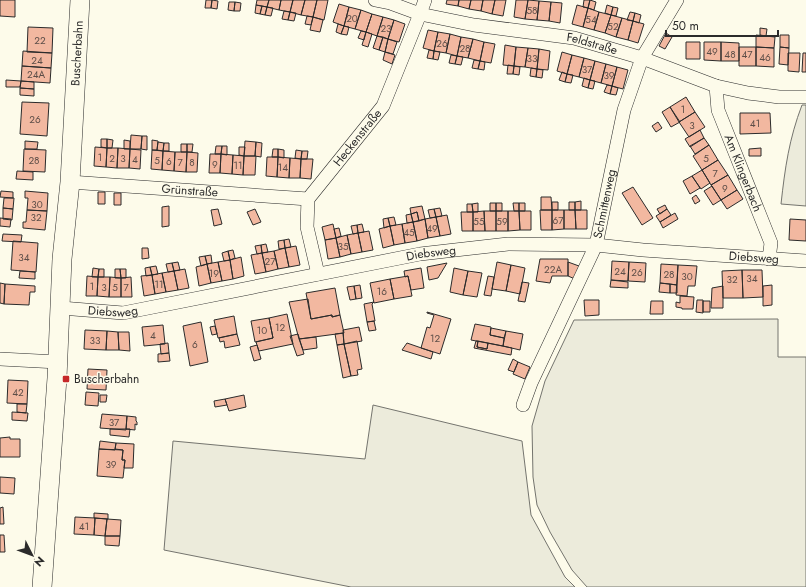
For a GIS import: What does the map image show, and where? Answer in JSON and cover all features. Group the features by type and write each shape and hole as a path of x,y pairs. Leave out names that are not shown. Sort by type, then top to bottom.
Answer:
{"main road":[{"name":"Buscherbahn","path":"42,586 58,362 62,259 70,182 80,0"}],"street":[{"name":"Feldstraße","path":"375,0 420,14 474,25 574,38 642,58 716,86 748,93 779,97 806,97"},
{"name":"Heckenstraße","path":"308,199 383,106 420,14 424,0"},
{"name":"Schmittenweg","path":"523,405 531,383 596,245 624,110 642,58 677,0"},
{"name":"Am Klingerbach","path":"716,86 718,110 771,243 770,259"},
{"name":"Grünstraße","path":"70,182 308,199"},
{"path":"308,199 307,227 318,274"},
{"name":"Diebsweg","path":"60,308 123,313 420,254 508,244 596,245 643,250 806,261"},
{"path":"0,359 58,362"}],"shaded area":[{"path":"802,105 806,105 806,206 781,204 788,154"},
{"path":"778,319 778,357 806,357 806,587 587,587 572,570 550,532 537,505 533,477 532,426 545,381 574,320"},
{"path":"373,405 522,441 531,515 565,577 575,587 351,587 164,550 173,441 365,459"}],"building":[{"path":"0,0 15,0 15,17 0,16"},
{"path":"206,0 212,0 211,8 205,8"},
{"path":"212,0 218,1 217,9 211,8"},
{"path":"257,0 269,0 267,7 256,5"},
{"path":"269,0 281,0 279,10 267,7"},
{"path":"281,0 293,0 290,12 279,10"},
{"path":"293,0 305,0 301,15 290,12"},
{"path":"305,0 317,0 313,17 301,15"},
{"path":"317,0 328,0 324,20 313,17"},
{"path":"447,0 459,0 458,6 446,4"},
{"path":"459,0 471,0 469,9 458,6"},
{"path":"471,0 483,0 481,11 469,9"},
{"path":"483,0 495,0 492,14 481,11"},
{"path":"495,0 506,0 503,16 492,14"},
{"path":"516,0 528,0 525,19 514,17"},
{"path":"528,0 539,1 537,20 525,19"},
{"path":"584,0 590,0 588,8 583,7"},
{"path":"590,0 596,2 594,10 588,8"},
{"path":"539,1 551,2 549,21 537,20"},
{"path":"229,2 235,2 234,11 228,10"},
{"path":"235,2 241,3 240,11 234,11"},
{"path":"551,2 562,3 560,23 549,21"},
{"path":"339,4 349,7 344,26 333,22"},
{"path":"256,5 262,6 260,14 255,13"},
{"path":"577,5 588,8 583,27 572,24"},
{"path":"607,5 613,7 611,15 605,13"},
{"path":"262,6 267,7 265,15 260,14"},
{"path":"267,7 273,8 271,16 265,15"},
{"path":"349,7 361,10 355,29 344,26"},
{"path":"613,7 618,8 616,16 611,15"},
{"path":"588,8 599,12 594,30 583,27"},
{"path":"361,10 372,14 366,32 355,29"},
{"path":"284,11 290,12 288,20 282,19"},
{"path":"290,12 296,13 294,21 288,20"},
{"path":"599,12 611,15 605,33 594,30"},
{"path":"630,12 635,13 633,21 627,20"},
{"path":"635,13 641,15 639,23 633,21"},
{"path":"372,14 383,17 377,36 366,32"},
{"path":"611,15 622,18 616,37 605,33"},
{"path":"307,16 313,17 311,25 305,24"},
{"path":"313,17 323,20 320,32 310,30"},
{"path":"383,17 394,20 388,39 377,36"},
{"path":"622,18 633,21 628,40 616,37"},
{"path":"394,20 405,24 399,42 388,39"},
{"path":"633,21 644,24 638,43 628,40"},
{"path":"338,24 344,26 341,34 336,32"},
{"path":"344,26 349,27 347,35 341,34"},
{"path":"28,27 53,28 52,53 27,52"},
{"path":"760,28 767,29 766,36 760,35"},
{"path":"428,30 438,32 434,51 423,48"},
{"path":"361,31 366,32 364,40 358,38"},
{"path":"366,32 372,34 368,47 362,45"},
{"path":"438,32 450,34 446,53 434,51"},
{"path":"666,33 672,37 665,49 659,46"},
{"path":"450,34 461,37 457,56 446,53"},
{"path":"756,35 775,37 774,48 756,47"},
{"path":"780,35 789,35 789,48 780,47"},
{"path":"377,36 383,37 379,50 373,48"},
{"path":"383,37 388,39 385,52 379,50"},
{"path":"461,37 473,39 468,58 457,56"},
{"path":"388,39 397,42 393,54 385,52"},
{"path":"473,39 484,42 480,61 468,58"},
{"path":"484,42 495,44 491,63 480,61"},
{"path":"686,42 700,42 700,59 686,59"},
{"path":"704,42 721,42 721,61 704,60"},
{"path":"721,42 739,43 739,61 721,61"},
{"path":"505,45 516,47 514,66 503,65"},
{"path":"516,47 528,48 525,67 514,66"},
{"path":"739,47 756,47 756,66 739,66"},
{"path":"756,47 774,48 774,67 756,66"},
{"path":"780,47 789,48 788,65 779,64"},
{"path":"528,48 539,49 537,69 525,67"},
{"path":"539,49 550,51 548,70 537,69"},
{"path":"429,50 434,51 433,59 427,58"},
{"path":"23,51 52,53 51,68 22,66"},
{"path":"434,51 440,52 438,60 433,59"},
{"path":"385,52 395,55 392,64 383,60"},
{"path":"562,52 572,55 567,74 557,71"},
{"path":"788,53 800,53 799,72 788,71"},
{"path":"803,53 806,53 806,72 802,72"},
{"path":"451,55 457,56 455,64 449,63"},
{"path":"572,55 584,58 579,77 567,74"},
{"path":"457,56 463,57 461,65 455,64"},
{"path":"584,58 595,61 590,80 579,77"},
{"path":"474,60 480,61 478,69 472,68"},
{"path":"480,61 485,62 484,70 478,69"},
{"path":"595,61 606,64 601,83 590,80"},
{"path":"606,64 617,67 612,86 601,83"},
{"path":"508,65 514,66 513,74 507,74"},
{"path":"22,66 51,68 50,83 21,81"},
{"path":"514,66 520,67 519,75 513,74"},
{"path":"617,67 628,70 623,89 612,86"},
{"path":"531,68 537,69 536,77 530,76"},
{"path":"537,69 543,70 542,78 536,77"},
{"path":"562,72 567,74 565,82 559,80"},
{"path":"567,74 573,75 571,83 565,82"},
{"path":"584,78 590,80 588,88 582,86"},
{"path":"6,80 21,81 20,87 6,87"},
{"path":"590,80 595,81 593,89 588,88"},
{"path":"21,81 34,82 34,89 20,88"},
{"path":"607,85 612,86 610,94 604,92"},
{"path":"612,86 618,88 616,95 610,94"},
{"path":"20,88 34,89 34,96 20,95"},
{"path":"686,97 695,112 679,122 670,107"},
{"path":"22,102 49,103 47,136 20,134"},
{"path":"670,107 680,122 671,127 662,112"},
{"path":"695,112 705,127 689,137 679,122"},
{"path":"740,113 770,113 771,133 740,134"},
{"path":"658,122 662,128 656,132 652,126"},
{"path":"700,130 704,138 690,147 685,139"},
{"path":"131,135 142,136 141,149 130,149"},
{"path":"142,136 147,136 147,150 141,149"},
{"path":"704,138 709,145 695,154 690,146"},
{"path":"101,139 107,139 107,148 101,147"},
{"path":"107,139 113,140 112,148 107,148"},
{"path":"124,140 130,141 130,149 124,149"},
{"path":"152,140 158,141 157,150 152,150"},
{"path":"25,141 38,142 37,149 25,149"},
{"path":"245,141 256,142 255,156 244,156"},
{"path":"158,142 164,143 163,151 157,150"},
{"path":"256,142 262,143 261,157 255,156"},
{"path":"164,143 169,143 169,151 163,151"},
{"path":"181,144 187,144 187,152 181,152"},
{"path":"187,144 193,144 192,152 187,152"},
{"path":"709,145 718,160 702,170 693,156"},
{"path":"216,146 222,146 221,154 215,154"},
{"path":"222,146 227,146 227,155 221,154"},
{"path":"95,147 107,148 106,167 94,166"},
{"path":"239,147 245,147 244,156 239,155"},
{"path":"107,148 118,148 117,168 106,167"},
{"path":"118,148 130,149 129,168 117,168"},
{"path":"761,148 761,156 749,156 749,149"},
{"path":"24,149 46,150 45,172 23,171"},
{"path":"130,149 141,150 140,169 129,168"},
{"path":"273,149 278,149 278,157 272,157"},
{"path":"278,149 284,150 284,158 278,157"},
{"path":"152,150 163,151 162,170 151,169"},
{"path":"296,150 302,151 301,159 295,158"},
{"path":"163,151 175,152 174,171 162,170"},
{"path":"302,151 308,151 307,159 301,159"},
{"path":"175,152 187,152 186,172 174,171"},
{"path":"187,152 198,153 197,172 186,172"},
{"path":"210,154 221,154 220,173 209,173"},
{"path":"221,154 233,155 232,174 220,173"},
{"path":"233,155 244,156 243,175 232,174"},
{"path":"244,156 256,156 255,175 243,175"},
{"path":"267,157 278,157 277,177 266,176"},
{"path":"278,157 290,158 289,178 277,177"},
{"path":"290,158 301,159 300,178 289,178"},
{"path":"301,159 313,159 311,179 300,178"},
{"path":"718,160 728,175 711,185 702,170"},
{"path":"702,170 710,183 701,189 692,176"},
{"path":"17,171 33,172 33,180 16,179"},
{"path":"728,175 737,190 721,200 711,185"},
{"path":"692,176 700,188 690,194 683,181"},
{"path":"712,186 721,200 713,205 704,191"},
{"path":"633,187 653,218 642,225 622,193"},
{"path":"737,190 743,199 727,209 721,200"},
{"path":"1,191 13,192 13,198 0,197"},
{"path":"25,191 48,193 47,211 27,210 28,198 25,198"},
{"path":"98,192 105,192 105,204 98,204"},
{"path":"114,193 121,193 121,205 114,205"},
{"path":"696,195 700,201 695,204 692,198"},
{"path":"541,197 551,197 552,210 541,210"},
{"path":"4,198 14,198 13,209 3,208"},
{"path":"581,201 581,210 575,210 575,202"},
{"path":"552,202 558,202 558,210 552,210"},
{"path":"569,202 575,202 575,210 569,210"},
{"path":"478,203 478,212 473,212 472,204"},
{"path":"490,203 496,203 496,211 490,211"},
{"path":"496,203 502,203 502,211 496,211"},
{"path":"513,203 519,203 519,211 514,211"},
{"path":"519,203 525,203 525,211 519,211"},
{"path":"467,204 472,204 473,212 467,212"},
{"path":"665,205 667,209 660,214 657,209"},
{"path":"169,206 169,226 162,227 162,207"},
{"path":"422,206 425,219 419,221 417,212 411,214 410,208"},
{"path":"3,208 13,209 12,220 3,219"},
{"path":"440,208 442,216 436,217 434,209"},
{"path":"218,209 222,224 214,226 211,210"},
{"path":"255,209 261,222 253,225 247,212"},
{"path":"434,209 436,217 430,218 428,210"},
{"path":"667,209 671,215 660,222 656,216"},
{"path":"27,210 47,211 45,230 23,228 23,222 26,222"},
{"path":"540,210 552,210 552,230 541,230"},
{"path":"552,210 564,210 564,229 552,230"},
{"path":"564,210 575,210 576,229 564,229"},
{"path":"575,210 587,210 587,229 576,229"},
{"path":"484,211 485,231 473,231 473,212"},
{"path":"484,211 496,211 496,231 485,231"},
{"path":"496,211 508,211 508,231 496,231"},
{"path":"508,211 519,211 520,230 508,231"},
{"path":"519,211 531,211 531,230 520,230"},
{"path":"417,212 419,221 413,222 411,214"},
{"path":"461,212 473,212 473,231 462,231"},
{"path":"675,213 678,219 663,228 660,222"},
{"path":"411,214 413,222 407,223 406,215"},
{"path":"447,215 451,234 440,236 436,217"},
{"path":"394,217 396,225 390,226 388,218"},
{"path":"436,217 440,236 428,238 425,219"},
{"path":"0,218 11,219 10,227 0,226"},
{"path":"388,218 390,226 384,228 383,219"},
{"path":"425,219 428,238 417,241 413,222"},
{"path":"790,219 806,220 806,241 789,240"},
{"path":"413,222 417,241 405,243 402,224"},
{"path":"333,224 336,238 325,240 322,227"},
{"path":"362,224 364,232 358,233 357,225"},
{"path":"402,224 405,243 394,245 390,226"},
{"path":"357,225 358,233 353,234 351,226"},
{"path":"390,226 394,245 383,248 379,229"},
{"path":"339,228 341,236 336,238 334,229"},
{"path":"369,231 373,250 362,252 358,233"},
{"path":"358,233 362,252 351,254 347,235"},
{"path":"3,234 22,235 21,242 2,241"},
{"path":"347,235 351,254 340,257 336,238"},
{"path":"336,238 340,257 328,259 325,240"},
{"path":"289,239 291,247 285,248 284,240"},
{"path":"284,240 285,248 279,249 278,241"},
{"path":"13,241 38,243 36,272 11,270"},
{"path":"266,244 268,252 262,253 261,245"},
{"path":"261,245 262,253 257,254 255,246"},
{"path":"296,246 300,265 289,267 285,248"},
{"path":"142,248 148,248 149,258 142,259"},
{"path":"285,248 289,267 278,269 274,251"},
{"path":"233,250 235,258 230,260 228,251"},
{"path":"228,251 230,260 224,261 222,253"},
{"path":"274,251 278,269 266,272 262,253"},
{"path":"262,253 266,272 255,274 251,255"},
{"path":"211,255 212,263 207,264 205,256"},
{"path":"205,256 207,264 201,266 199,257"},
{"path":"241,257 244,276 233,279 230,260"},
{"path":"540,259 568,259 568,276 552,276 550,283 536,281"},
{"path":"230,260 233,279 222,281 218,262"},
{"path":"612,261 629,262 628,281 611,280"},
{"path":"178,262 180,270 174,271 172,263"},
{"path":"218,262 222,281 211,283 207,264"},
{"path":"497,262 511,265 506,291 492,289"},
{"path":"568,262 579,266 575,279 568,276"},
{"path":"629,262 646,263 645,282 628,281"},
{"path":"172,263 174,271 168,272 166,264"},
{"path":"447,263 438,278 429,280 427,267"},
{"path":"207,264 211,283 199,286 196,267"},
{"path":"661,264 678,265 677,285 660,283"},
{"path":"511,265 525,268 520,294 506,291"},
{"path":"678,265 697,266 695,286 688,286 687,296 676,295"},
{"path":"156,266 158,274 152,275 150,267"},
{"path":"150,267 152,275 146,276 145,268"},
{"path":"93,268 99,269 98,277 92,277"},
{"path":"421,268 424,288 411,290 408,276 405,277 404,271"},
{"path":"454,268 468,271 463,295 450,292"},
{"path":"99,269 104,269 104,277 98,277"},
{"path":"115,269 120,269 121,278 115,278"},
{"path":"120,269 126,269 126,278 121,278"},
{"path":"185,269 189,288 178,290 174,271"},
{"path":"742,270 743,298 723,298 722,271"},
{"path":"742,270 762,270 763,297 743,298"},
{"path":"20,271 35,272 35,279 19,278"},
{"path":"174,271 178,290 166,292 162,273"},
{"path":"468,271 482,273 477,297 463,295"},
{"path":"162,273 166,292 155,294 152,275"},
{"path":"152,275 155,294 144,296 141,276"},
{"path":"87,276 98,277 97,296 86,296"},
{"path":"408,276 412,296 394,299 390,279"},
{"path":"488,276 494,277 491,296 484,295"},
{"path":"98,277 110,277 109,297 97,296"},
{"path":"110,277 121,278 121,297 109,297"},
{"path":"131,277 132,297 121,297 121,278"},
{"path":"390,279 394,299 374,303 370,283"},
{"path":"611,280 628,282 628,288 610,287"},
{"path":"522,282 529,283 525,302 518,301"},
{"path":"0,283 5,284 4,304 0,303"},
{"path":"660,283 670,284 670,293 659,292"},
{"path":"5,284 35,286 35,292 30,292 29,305 4,304"},
{"path":"670,284 677,285 677,293 670,293"},
{"path":"360,285 362,298 356,299 354,286"},
{"path":"772,285 772,305 763,306 763,286"},
{"path":"354,286 356,299 350,300 347,287"},
{"path":"723,286 723,308 711,308 712,288"},
{"path":"335,288 340,315 311,319 306,293"},
{"path":"680,296 694,297 693,309 682,309 676,307 676,302 680,303"},
{"path":"308,299 311,319 340,315 344,333 299,339 289,302"},
{"path":"584,300 599,300 599,315 585,316"},
{"path":"697,300 703,300 703,313 696,312"},
{"path":"651,301 663,301 663,314 650,314"},
{"path":"703,301 710,301 710,312 703,312"},
{"path":"374,302 372,304 375,321 367,322 364,304"},
{"path":"427,312 451,319 440,354 421,348 427,327 430,328 434,315"},
{"path":"287,314 293,344 259,351 256,342 273,338 269,318"},
{"path":"234,316 237,334 218,338 214,320"},
{"path":"269,318 273,338 255,342 251,321"},
{"path":"374,321 376,330 369,331 367,322"},
{"path":"201,322 208,362 190,366 183,326"},
{"path":"475,324 491,327 490,335 504,338 503,346 471,340"},
{"path":"163,325 165,344 144,346 142,327"},
{"path":"215,326 217,334 212,335 210,327"},
{"path":"359,327 362,341 344,344 343,330"},
{"path":"491,328 506,331 504,338 490,335"},
{"path":"85,330 107,331 106,350 84,349"},
{"path":"107,331 118,332 119,350 106,350"},
{"path":"506,331 523,334 520,350 503,346"},
{"path":"118,332 129,332 130,351 119,350"},
{"path":"343,333 344,344 337,345 335,334"},
{"path":"237,334 240,345 225,348 224,341 220,342 219,338"},
{"path":"298,334 304,354 297,356 290,336"},
{"path":"316,337 317,348 303,350 299,339"},
{"path":"357,341 362,369 357,370 358,375 351,376 344,344"},
{"path":"476,341 478,341 477,347 487,349 488,343 512,348 511,355 474,348"},
{"path":"478,341 488,343 487,349 477,347"},
{"path":"168,343 169,353 161,354 160,344"},
{"path":"407,343 433,352 431,359 402,350"},
{"path":"344,344 351,376 343,378 337,345"},
{"path":"257,345 261,359 254,361 250,347"},
{"path":"169,353 170,361 158,362 158,354"},
{"path":"513,359 518,362 514,372 508,370"},
{"path":"518,362 530,367 525,379 513,374"},
{"path":"88,369 107,370 106,390 87,389"},
{"path":"8,380 28,381 27,404 7,403"},
{"path":"86,392 99,393 98,406 85,405"},
{"path":"100,395 107,395 106,402 100,402"},
{"path":"244,395 246,407 229,411 225,399"},
{"path":"225,399 227,405 215,407 214,401"},
{"path":"17,404 27,404 26,413 17,412"},
{"path":"12,412 28,413 27,421 12,420"},
{"path":"102,414 127,416 126,430 100,428"},
{"path":"127,416 136,417 137,425 135,424 135,430 126,429"},
{"path":"110,429 130,429 129,437 110,435"},
{"path":"10,437 10,439 20,439 20,457 0,457 0,438"},
{"path":"100,441 116,443 115,450 99,449"},
{"path":"116,443 134,444 133,468 124,468 125,460 122,460 123,450 115,449"},
{"path":"99,449 123,450 122,460 125,460 123,478 97,476"},
{"path":"0,477 15,478 14,494 0,493"},
{"path":"3,507 4,524 0,524 0,508"},
{"path":"94,513 108,514 108,519 94,518"},
{"path":"75,517 95,518 94,535 74,534"},
{"path":"95,518 107,519 105,536 94,535"},
{"path":"107,519 121,520 120,536 105,536"},
{"path":"0,535 4,535 5,552 0,552"},
{"path":"105,536 120,536 119,546 105,545"}],"place":[{"name":"Buscherbahn","path":"66,379"}]}
